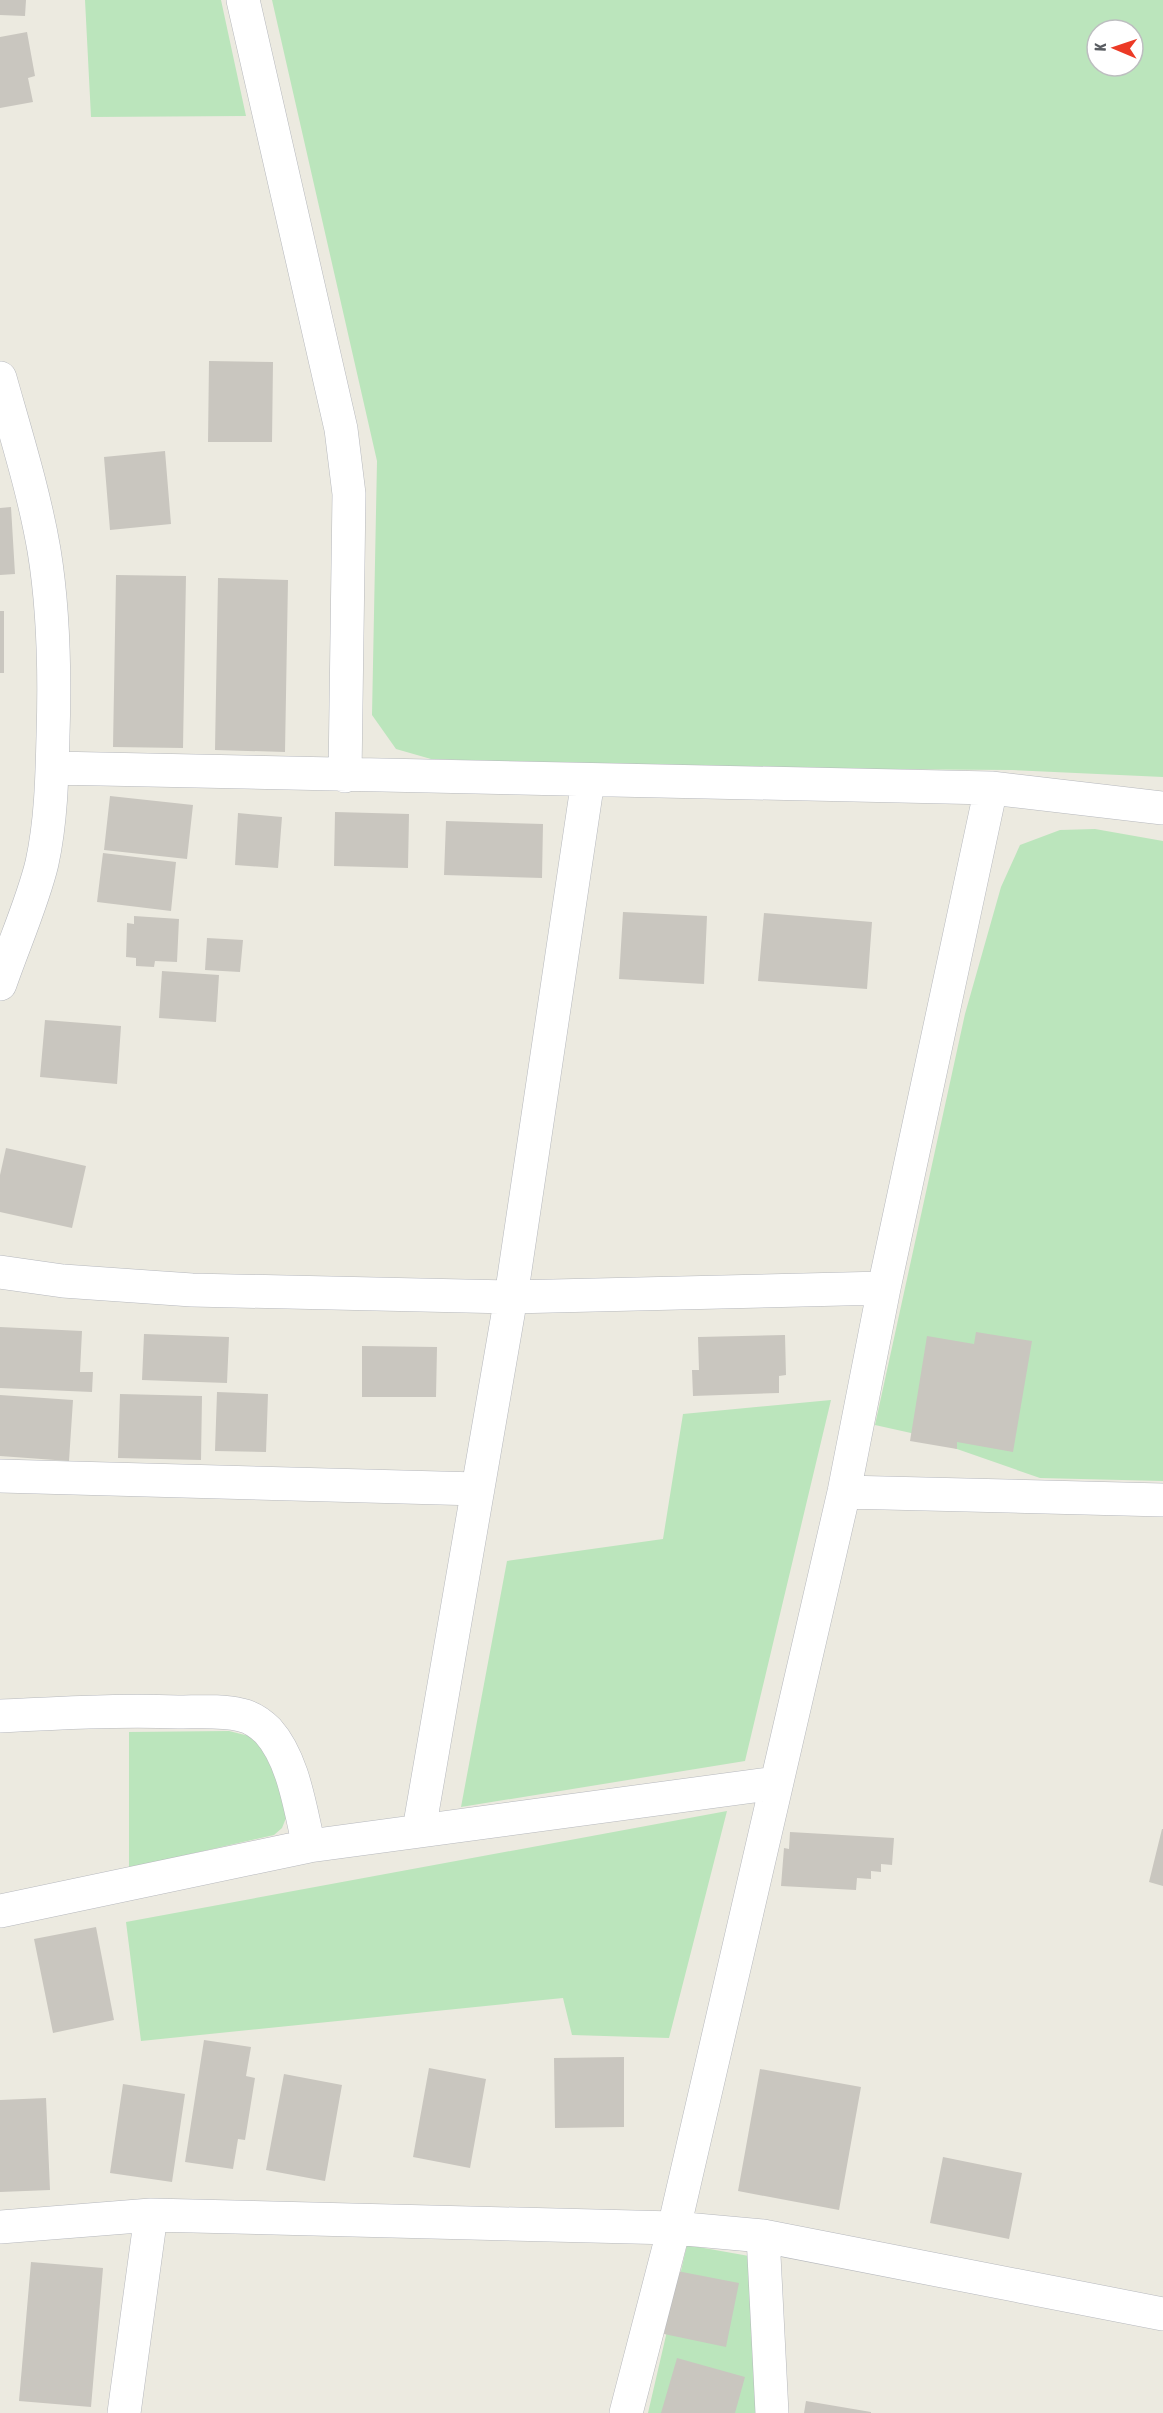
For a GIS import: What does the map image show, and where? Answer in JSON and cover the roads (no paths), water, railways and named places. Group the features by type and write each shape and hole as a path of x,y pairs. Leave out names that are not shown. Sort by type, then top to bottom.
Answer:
{"street":[{"path":"243,0 341,429 349,494 345,776"},
{"path":"0,378 37,513 48,580 54,682 53,768 42,865 0,984"},
{"path":"53,768 991,788 1163,808"},
{"path":"419,1830 511,1297 588,780"},
{"path":"626,2413 674,2228 844,1492 884,1288 991,788"},
{"path":"0,1272 63,1281 192,1290 511,1297 884,1288"},
{"path":"0,1476 478,1489"},
{"path":"844,1492 1163,1500"},
{"path":"0,1716 125,1710 243,1715 262,1726 277,1744 292,1780 309,1846"},
{"path":"0,1911 309,1846 776,1783"},
{"path":"124,2413 151,2214"},
{"path":"0,2228 151,2214 674,2228 764,2236 1163,2314"},
{"path":"764,2236 772,2413"}]}
